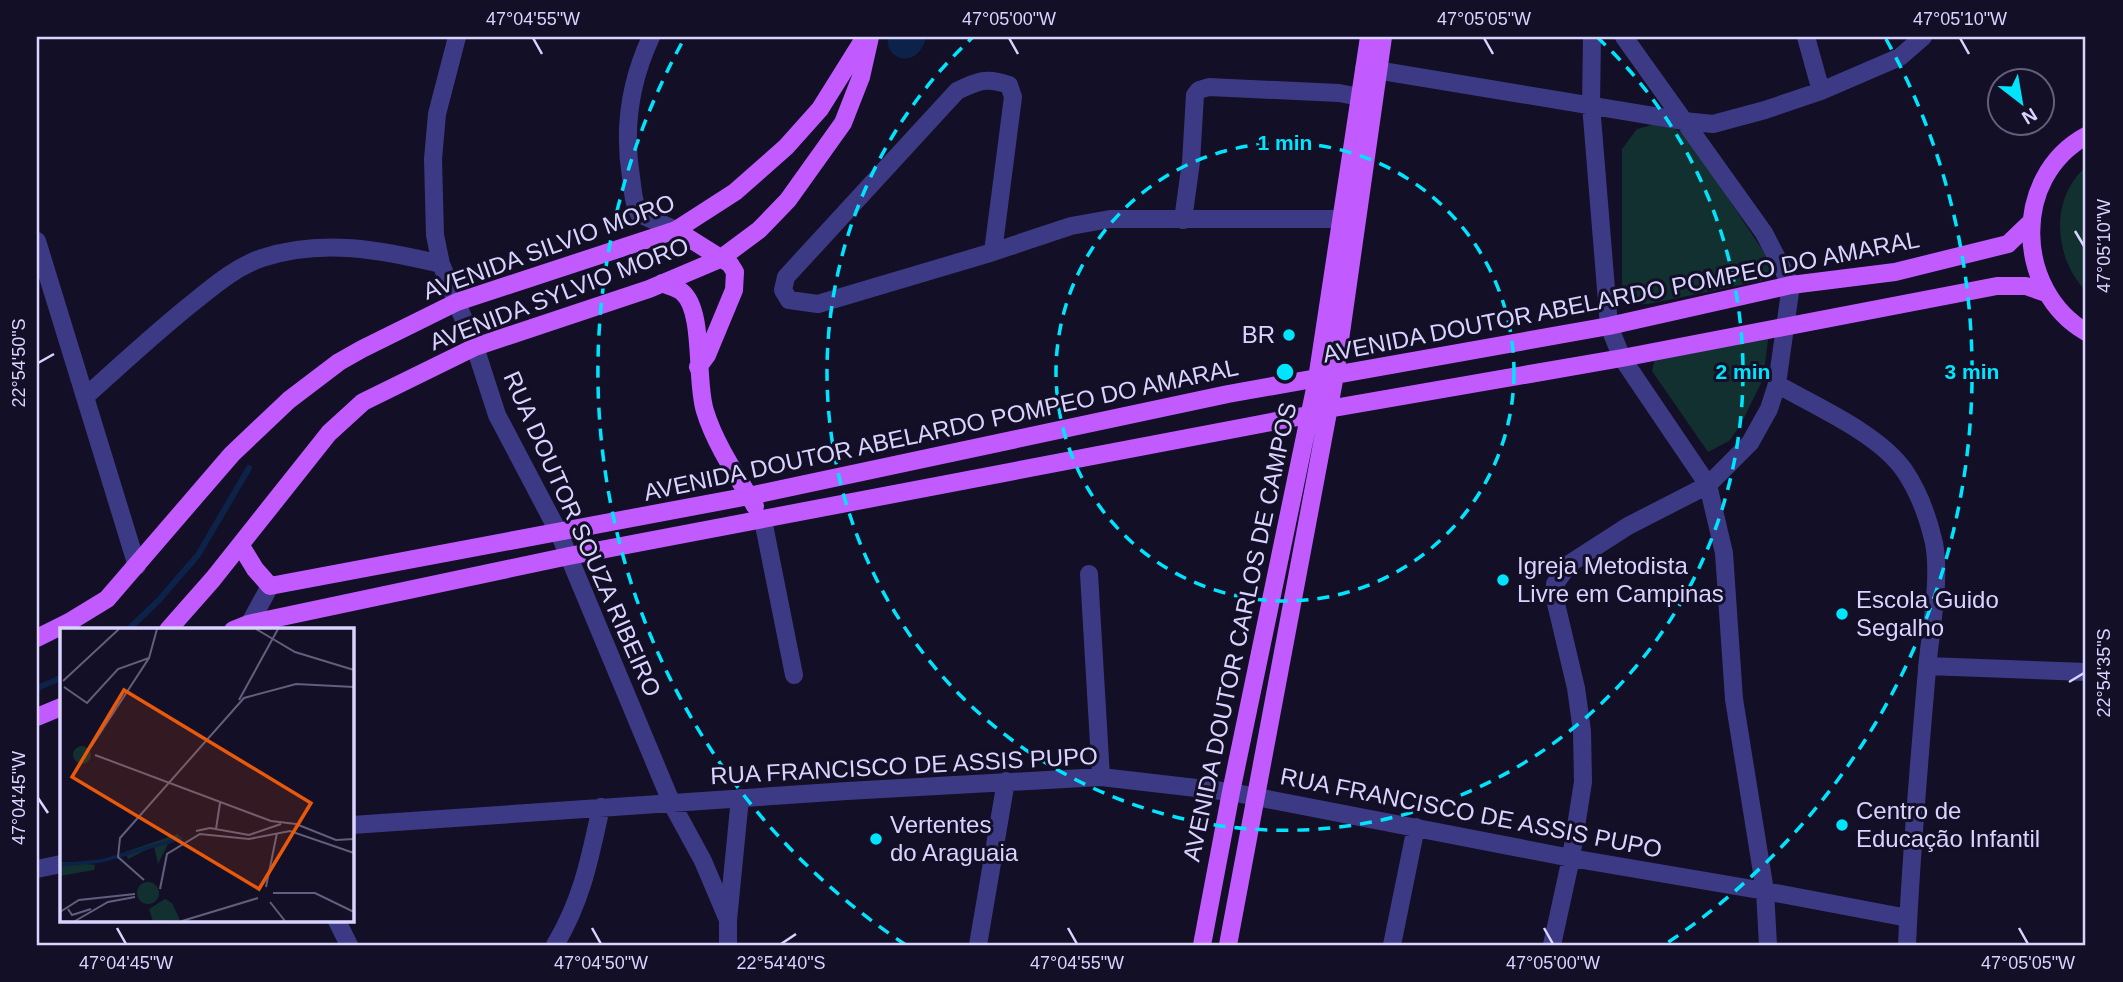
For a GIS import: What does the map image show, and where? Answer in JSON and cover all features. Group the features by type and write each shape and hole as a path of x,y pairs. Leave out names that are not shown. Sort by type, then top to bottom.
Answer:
{"main road":[{"name":"AVENIDA SILVIO MORO","path":"37,638 107,599 232,454 289,400 339,362 457,302 676,230 736,192 786,147 820,109 864,37"},
{"name":"AVENIDA SYLVIO MORO","path":"170,628 241,546 329,433 363,402 475,347 662,283 720,258 759,230 788,200 843,123 861,77 870,37"},
{"name":"AVENIDA DOUTOR CARLOS DE CAMPOS","path":"1202,945 1308,415 1326,377 1370,69 1369,37"},
{"name":"AVENIDA DOUTOR CARLOS DE CAMPOS","path":"1228,945 1328,409 1326,377 1341,219 1360,97 1383,37"},
{"path":"2086,136 2063,155 2048,174 2037,195 2031,244 2036,270 2046,293 2074,325 2086,332"},
{"name":"AVENIDA DOUTOR ABELARDO POMPEO DO AMARAL","path":"270,586 749,496 1228,394 1609,326 1791,285 1895,272 2008,244 2032,221"},
{"path":"676,230 730,264 735,272 734,290 706,355 698,367"},
{"path":"662,283 682,292 692,306 697,327 698,367 705,412 719,443 763,520"},
{"name":"AVENIDA DOUTOR ABELARDO POMPEO DO AMARAL","path":"242,628 569,556 1328,409 1622,358 1997,286 2026,286 2046,293"},
{"path":"1067,427 1071,459"},
{"path":"241,546 255,569 270,586"},
{"path":"37,717 60,707"}],"street":[{"name":"RUA DOUTOR SOUZA RIBEIRO","path":"457,37 437,114 433,159 435,234 441,264 475,347 497,415 559,533 671,804 704,861 728,920"},
{"path":"651,37 639,62 630,101 626,131 627,158 633,201 639,214 676,230"},
{"path":"1592,37 1591,105 1609,326 1622,358 1708,485 1724,553 1734,699 1765,891 1768,945"},
{"path":"1552,945 1571,858 1583,782 1582,731 1576,688 1554,595 1555,584 1569,564 1628,526 1708,485 1750,443 1769,409 1777,384 1791,285 1764,233 1624,37"},
{"path":"1806,37 1821,91"},
{"path":"1370,69 1713,124 1821,91 1900,57 1923,37"},
{"path":"993,252 1013,97 1009,85 993,79 978,81 957,91 786,277 783,290 789,300 818,304 993,252 1071,226 1110,219 1341,219"},
{"path":"1183,220 1191,162 1195,95 1199,90 1209,87 1339,93 1360,97"},
{"path":"37,245 137,566"},
{"path":"86,396 171,319 221,279 262,258 298,250 350,248 386,250 441,264"},
{"path":"1777,384 1854,428 1879,445 1903,468 1921,499 1934,545 1935,597 1927,666 1907,945"},
{"path":"763,520 794,675"},
{"path":"1089,573 1101,777"},
{"path":"242,628 270,586"},
{"path":"1927,666 2086,672"},
{"name":"RUA FRANCISCO DE ASSIS PUPO","path":"354,825 740,798 1101,777 1231,792 1571,858 1908,918"},
{"path":"978,945 1006,781"},
{"path":"728,945 740,798"},
{"path":"555,945 571,919 585,878 601,807"},
{"path":"1392,945 1416,827"},
{"path":"37,869 60,864"},
{"path":"338,922 349,945"}],"green space":[{"path":"1655,124 1670,126 1687,136 1773,266 1770,275 1761,281 1648,304 1636,304 1622,291 1622,149 1637,129"},
{"path":"2086,167 2086,291 2067,262 2060,229 2061,211 2066,195 2074,180"},
{"path":"1769,333 1763,379 1740,426 1729,441 1708,452 1652,371 1655,357"}],"waterway":[{"path":"905,41 908,37"},
{"path":"130,628 159,600 198,555 249,468"},
{"path":"37,688 60,678"}],"place":[{"name":"BR","path":"1289,335"},
{"name":"Igreja Metodista Livre em Campinas","path":"1503,580"},
{"name":"Escola Guido Segalho","path":"1842,614"},
{"name":"Centro de Educação Infantil","path":"1842,825"},
{"name":"Vertentes do Araguaia","path":"876,839"}]}
